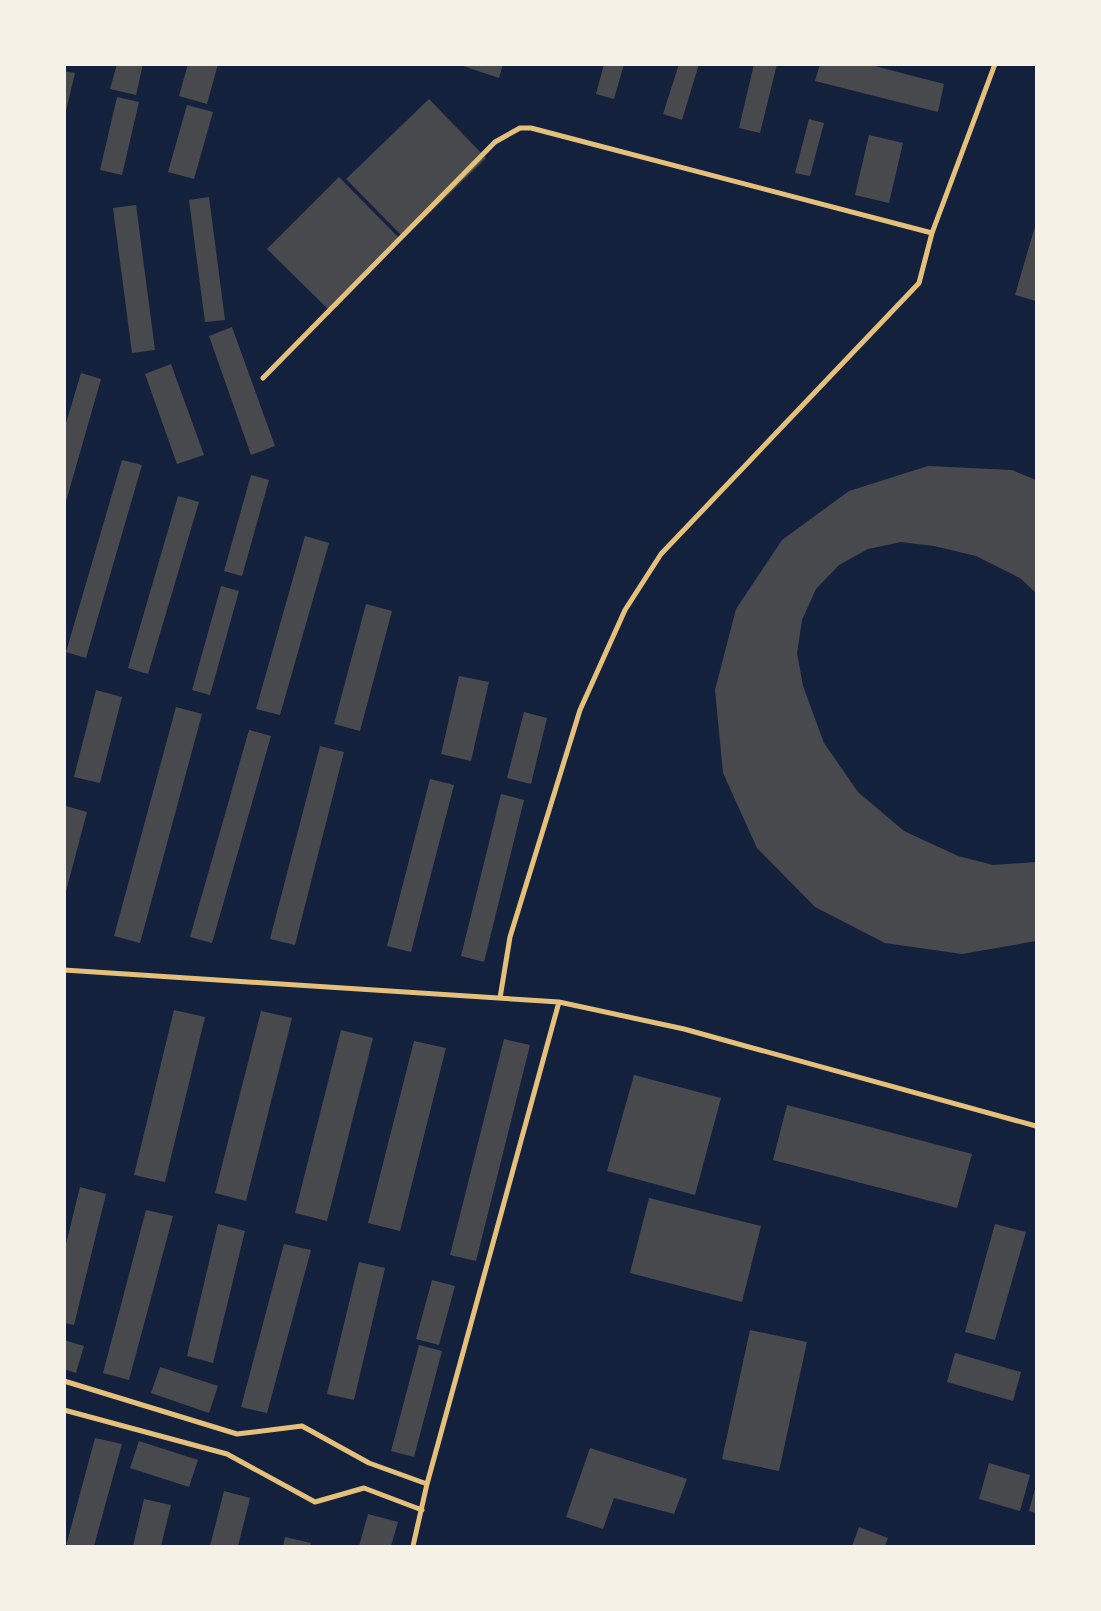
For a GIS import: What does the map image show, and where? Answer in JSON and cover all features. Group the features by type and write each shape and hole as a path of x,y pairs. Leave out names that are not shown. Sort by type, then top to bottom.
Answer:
{"street":[{"path":"500,998 510,937 580,710 625,610 661,554 919,284 932,233 995,64"},
{"path":"263,378 495,142 520,128 531,128 932,233"},
{"path":"64,970 559,1002 684,1029 1036,1126"},
{"path":"413,1546 427,1484 559,1002"},
{"path":"64,1381 237,1434 302,1426 369,1463 427,1484"},
{"path":"64,1410 227,1454 315,1502 364,1488 422,1510"}],"building":[{"path":"117,64 143,64 136,95 110,89"},
{"path":"188,64 218,64 207,104 179,96"},
{"path":"457,64 503,64 499,78"},
{"path":"604,64 624,64 614,99 596,94"},
{"path":"679,64 699,64 682,120 663,114"},
{"path":"754,64 777,64 760,133 739,128"},
{"path":"820,64 867,64 944,84 938,112 815,81"},
{"path":"64,71 75,73 65,115 64,115"},
{"path":"117,97 139,102 122,175 100,170"},
{"path":"429,99 486,158 404,238 346,179"},
{"path":"187,105 213,112 194,179 168,172"},
{"path":"809,119 824,123 810,176 795,173"},
{"path":"869,135 903,143 889,203 855,195"},
{"path":"339,177 400,239 329,310 267,249"},
{"path":"209,197 225,320 205,322 189,200"},
{"path":"136,205 155,350 132,353 113,208"},
{"path":"1036,223 1036,301 1015,295"},
{"path":"232,327 275,446 251,455 209,336"},
{"path":"171,364 204,455 177,464 145,374"},
{"path":"81,373 101,379 65,505 64,430"},
{"path":"122,460 142,465 86,658 66,652"},
{"path":"928,466 1012,470 1036,480 1036,593 1020,578 976,556 934,546 901,542 868,549 839,565 816,589 802,620 797,653 803,686 824,743 858,792 904,831 958,856 993,865 1036,862 1036,941 962,954 885,943 815,907 757,848 723,773 715,690 736,609 782,540 849,491"},
{"path":"251,475 269,480 242,576 224,571"},
{"path":"178,496 199,502 148,674 128,668"},
{"path":"305,536 329,543 280,715 256,709"},
{"path":"221,586 239,591 210,695 192,690"},
{"path":"366,604 392,611 360,731 334,724"},
{"path":"459,676 489,682 471,761 441,754"},
{"path":"96,690 122,697 100,783 74,777"},
{"path":"176,707 202,714 140,943 114,936"},
{"path":"524,712 547,718 531,784 507,778"},
{"path":"249,730 271,736 212,943 190,937"},
{"path":"320,746 344,752 295,945 270,939"},
{"path":"430,779 454,785 411,952 387,946"},
{"path":"501,794 524,800 484,962 461,956"},
{"path":"66,806 87,812 65,895 64,813"},
{"path":"174,1010 205,1017 165,1182 134,1175"},
{"path":"261,1011 292,1018 246,1201 215,1193"},
{"path":"341,1030 373,1038 327,1221 295,1213"},
{"path":"504,1039 530,1045 476,1261 450,1255"},
{"path":"414,1041 446,1048 400,1231 368,1223"},
{"path":"634,1075 721,1098 695,1195 607,1171"},
{"path":"787,1105 972,1154 957,1208 773,1160"},
{"path":"80,1187 106,1194 74,1325 64,1323 64,1252"},
{"path":"649,1198 761,1226 742,1302 630,1273"},
{"path":"146,1210 173,1216 129,1380 103,1373"},
{"path":"218,1224 245,1231 213,1363 187,1356"},
{"path":"995,1224 1026,1232 995,1340 965,1332"},
{"path":"284,1244 311,1250 267,1413 241,1407"},
{"path":"359,1262 385,1268 354,1400 327,1394"},
{"path":"432,1280 455,1286 439,1345 416,1339"},
{"path":"750,1330 807,1342 779,1471 722,1459"},
{"path":"64,1340 84,1346 76,1373 64,1369"},
{"path":"419,1345 442,1351 414,1457 391,1451"},
{"path":"955,1353 1021,1372 1013,1401 947,1382"},
{"path":"160,1367 218,1386 209,1413 151,1393"},
{"path":"95,1438 122,1444 94,1546 66,1546"},
{"path":"139,1441 198,1460 189,1487 130,1468"},
{"path":"590,1448 687,1479 674,1514 614,1498 603,1529 566,1517"},
{"path":"989,1463 1030,1475 1020,1511 979,1499"},
{"path":"1036,1485 1036,1513 1029,1511"},
{"path":"224,1491 250,1498 238,1546 210,1546"},
{"path":"144,1499 171,1505 161,1546 133,1546"},
{"path":"368,1514 398,1522 391,1546 359,1546"},
{"path":"859,1527 888,1538 885,1546 852,1546"},
{"path":"285,1537 311,1543 310,1546 283,1546"}]}
